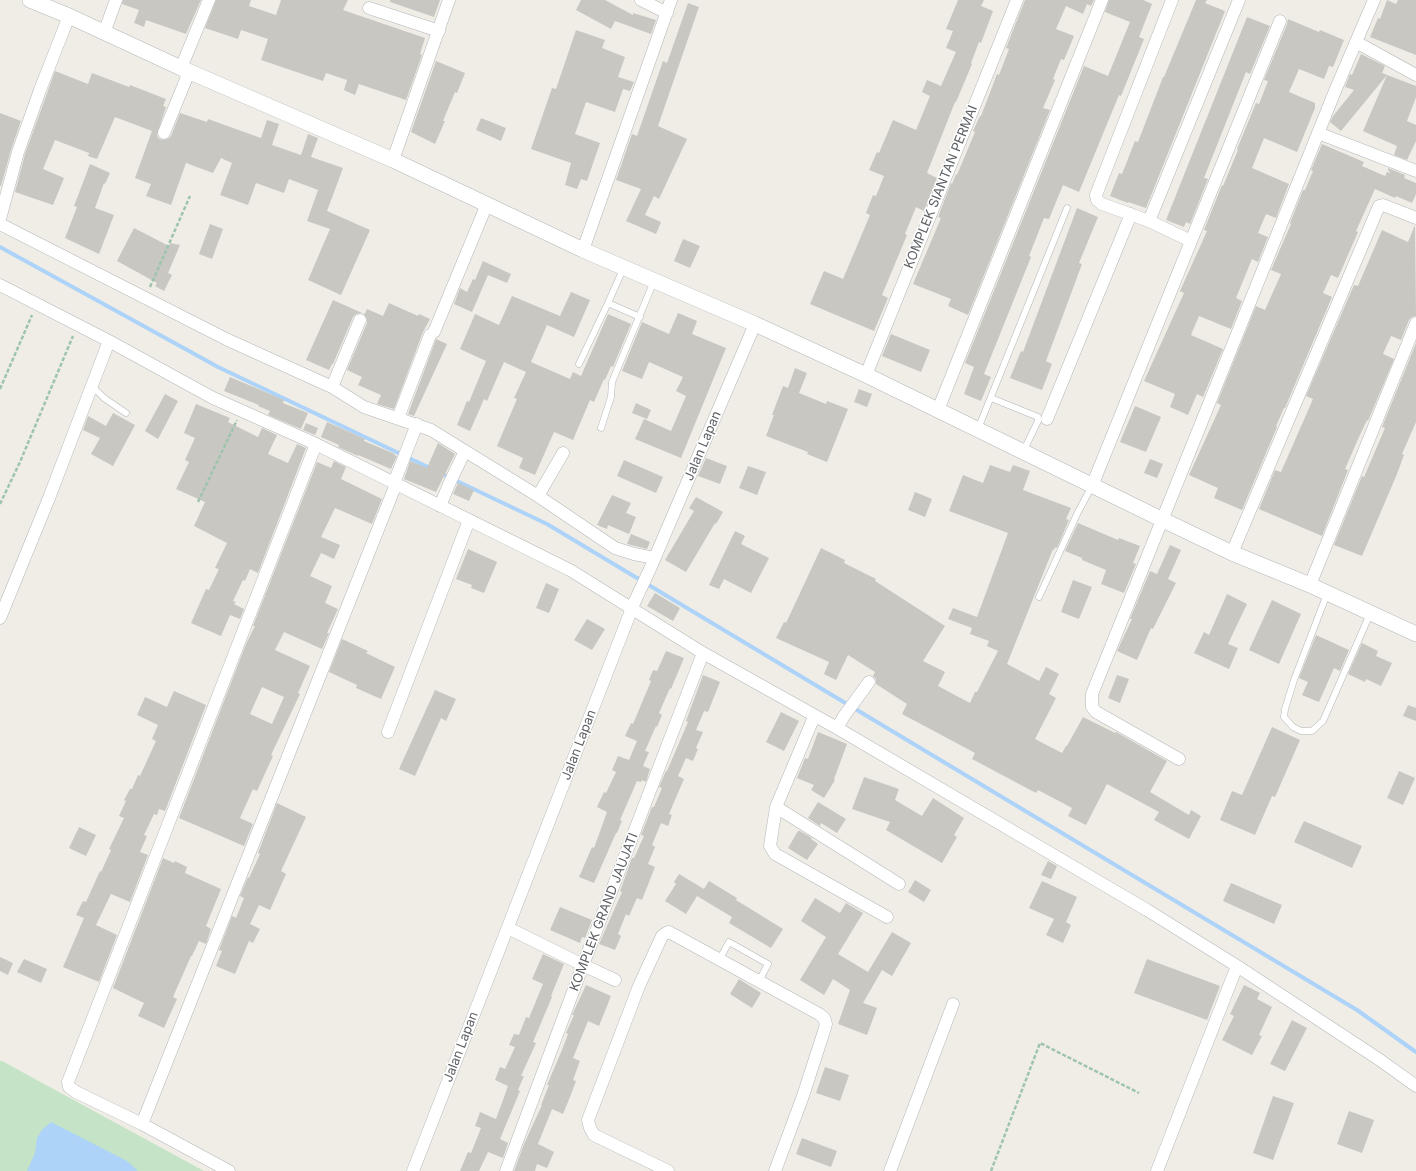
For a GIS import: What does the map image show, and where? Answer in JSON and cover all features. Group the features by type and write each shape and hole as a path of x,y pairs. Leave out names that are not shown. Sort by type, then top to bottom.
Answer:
{"street":[{"path":"31,0 185,70 393,160 583,250 755,324 866,375 1232,553 1310,585 1416,634"},
{"path":"104,33 116,0"},
{"path":"164,133 209,0"},
{"path":"393,160 449,0"},
{"path":"641,0 667,13"},
{"path":"583,250 672,0"},
{"name":"KOMPLEK SIANTAN PERMAI","path":"866,375 1017,0"},
{"path":"938,410 1102,0"},
{"path":"1172,0 1096,195 1097,200 1102,204 1131,214 1191,241"},
{"path":"1149,222 1239,0"},
{"path":"1179,759 1096,712 1092,708 1092,694 1318,133 1374,0"},
{"path":"370,8 439,31"},
{"path":"0,219 18,152 69,16"},
{"path":"1092,486 1280,21"},
{"path":"1356,42 1416,75"},
{"path":"1318,133 1416,170"},
{"path":"398,418 432,333 487,204"},
{"path":"1232,553 1379,206 1383,205 1416,218"},
{"path":"1047,419 1131,214"},
{"path":"0,224 228,340 332,387 364,407 398,418 415,429 431,430 463,454 538,496 615,548 634,554 653,564"},
{"path":"0,285 109,340 193,387 316,444 570,570 633,607 703,653 814,717 837,728 1147,910 1237,966 1380,1060 1416,1086"},
{"path":"332,387 360,320"},
{"name":"Jalan Lapan","path":"413,1171 633,607 653,564 755,324"},
{"path":"1310,585 1416,324"},
{"path":"0,618 109,340"},
{"path":"142,1124 415,429"},
{"path":"229,1171 142,1124 76,1092 69,1087 68,1082 316,444"},
{"path":"538,496 563,453"},
{"path":"440,506 463,454"},
{"path":"388,732 469,520"},
{"name":"KOMPLEK GRAND JAUJATI","path":"506,1171 583,965 703,653"},
{"path":"837,728 869,682"},
{"path":"814,717 776,807 770,846 775,854 887,917"},
{"path":"776,807 899,884"},
{"path":"508,928 615,980"},
{"path":"668,1171 594,1135 588,1120 638,986 662,936 669,932 824,1018 826,1024 804,1096 775,1171"},
{"path":"1156,1171 1237,966"},
{"path":"890,1171 953,1004"}],"lane":[{"path":"978,430 1067,208"},
{"path":"579,364 624,267"},
{"path":"602,428 611,397 612,382 654,280"},
{"path":"608,303 640,317"},
{"path":"92,386 104,398 126,413"},
{"path":"991,398 1038,417 1023,452"},
{"path":"1039,597 1078,512 1092,486"},
{"path":"1327,594 1294,680 1285,709 1284,717 1293,727 1301,731 1312,731 1323,721 1371,612"},
{"path":"719,960 729,942 768,964 759,981"}],"path":[{"path":"145,299 190,196"},
{"path":"0,389 37,304"},
{"path":"0,504 20,462 67,347 78,325"},
{"path":"198,502 242,411"},
{"path":"991,1171 1040,1043 1139,1093"}],"green space":[{"path":"0,1061 2,1061 204,1171 0,1171"}],"water":[{"path":"51,1122 127,1161 138,1171 27,1171 35,1153 37,1138 42,1130"}],"building":[{"path":"123,0 201,0 186,34 146,20 144,27 134,23 139,10 122,4"},
{"path":"216,0 251,0 249,6 276,15 281,0 348,0 343,10 425,38 420,54 422,55 406,100 359,84 355,95 344,90 347,80 326,73 323,81 261,60 268,39 241,30 238,39 205,28"},
{"path":"390,0 440,0 434,17 390,2"},
{"path":"581,0 605,0 633,15 633,13 656,20 651,34 615,21 611,29 576,10"},
{"path":"958,0 984,0 981,6 993,11 981,43 979,42 971,63 972,64 955,102 927,173 937,178 924,211 916,207 905,234 907,235 882,295 888,298 874,331 810,304 824,271 843,279 870,215 866,213 873,195 876,196 884,176 869,170 877,152 879,153 893,120 916,130 930,96 922,92 927,80 941,86 956,52 946,48 953,31 946,29"},
{"path":"1025,0 1094,0 1091,6 1087,4 1083,14 1066,6 1056,29 1074,36 1064,60 1061,59 1053,79 1055,80 1043,108 1050,110 968,315 948,306 951,299 913,284 941,218 938,217 951,183 952,184 956,174 957,175 975,132 973,131 981,116 997,74 999,75 1009,49 1006,48"},
{"path":"1109,0 1143,0 1152,4 1139,37 1144,39 1079,192 1063,185 1049,219 1044,218 1029,256 1031,257 984,374 991,377 981,401 964,394 974,367 965,363 1084,66 1108,76 1130,22 1105,12"},
{"path":"1196,0 1207,0 1205,3 1225,11 1146,208 1128,203 1110,196 1119,173 1122,174 1135,141 1138,142 1163,77"},
{"path":"1387,0 1396,4 1398,0 1416,0 1416,55 1370,37 1378,18 1380,19"},
{"path":"688,3 699,7 658,126 687,139 659,199 654,196 645,215 661,222 656,234 626,221 641,189 616,180 632,134 637,136 663,61 667,63"},
{"path":"1247,17 1270,26 1250,74 1246,72 1204,178 1208,179 1190,224 1186,222 1184,227 1166,220"},
{"path":"1288,19 1319,32 1320,30 1344,40 1333,67 1329,66 1324,79 1299,69 1289,92 1315,103 1315,108 1297,152 1264,138 1252,168 1289,184 1276,218 1266,214 1258,233 1268,237 1258,262 1252,259 1236,298 1242,301 1231,329 1199,316 1191,335 1223,349 1203,397 1197,394 1188,415 1170,407 1175,394 1144,381 1184,293 1180,291 1207,231 1204,230 1256,103 1259,104 1268,81 1264,80"},
{"path":"576,30 605,40 602,48 625,57 618,77 634,82 630,91 623,89 615,112 586,102 575,134 600,143 587,181 581,179 577,189 565,185 571,163 531,149 552,88 556,89"},
{"path":"1361,54 1385,66 1382,73 1387,75 1341,131 1330,122 1354,90 1345,87"},
{"path":"436,61 465,73 457,93 455,92 435,144 411,132"},
{"path":"55,71 88,84 92,73 129,87 130,85 166,99 163,106 166,107 157,134 158,138 162,140 168,139 171,136 180,113 207,122 208,119 261,138 267,120 279,124 272,145 301,155 308,134 318,138 311,157 343,168 327,211 370,230 341,295 308,280 330,229 307,221 318,190 289,179 284,193 256,183 248,205 220,195 232,163 221,158 213,173 186,163 171,205 146,196 151,184 135,178 152,131 115,117 97,159 88,156 89,153 55,140 43,169 64,178 53,205 15,192 25,154"},
{"path":"1387,75 1416,86 1416,97 1407,121 1416,125 1416,141 1407,160 1394,155 1397,146 1363,131"},
{"path":"0,113 21,121 1,186 0,186"},
{"path":"481,118 506,128 501,141 476,130"},
{"path":"1322,144 1364,162 1362,166 1385,176 1387,172 1391,173 1388,168 1405,175 1404,178 1416,183 1416,194 1412,203 1396,196 1395,198 1375,189 1356,231 1358,232 1338,278 1331,275 1323,293 1332,297 1276,426 1277,427 1242,510 1214,498 1218,488 1189,475 1221,405 1217,403 1256,306 1265,310 1281,274 1271,270 1291,224 1290,223 1303,190 1305,190 1313,171 1311,170"},
{"path":"90,164 110,173 105,184 104,183 95,208 114,215 99,254 65,238 77,207 74,206"},
{"path":"1077,208 1098,217 1079,263 1082,264 1046,361 1052,364 1042,390 1010,378 1021,351 1023,352"},
{"path":"210,224 223,229 212,259 199,254"},
{"path":"1415,225 1416,316 1409,320 1401,340 1391,336 1383,354 1394,359 1368,421 1367,420 1345,469 1348,470 1322,536 1259,509 1275,470 1281,472 1313,399 1306,396 1354,285 1358,286 1382,230 1408,242"},
{"path":"134,228 169,246 170,243 180,245 168,273 172,275 164,291 155,286 157,283 117,261"},
{"path":"683,239 700,246 690,268 674,261"},
{"path":"483,261 511,274 507,283 488,275 472,312 454,304 460,288 467,292 473,279 475,280"},
{"path":"571,292 590,300 574,337 547,325 531,362 570,379 573,372 581,376 608,314 631,324 613,367 611,366 594,402 590,400 573,440 554,432 535,475 519,468 523,458 497,446 517,399 514,398 526,372 504,362 487,401 484,399 470,431 457,425 467,401 469,402 486,361 460,349 475,314 499,325 512,296 560,316"},
{"path":"333,300 362,313 356,314 353,317 329,370 306,360"},
{"path":"389,303 418,316 419,314 430,319 423,332 394,409 377,404 381,395 358,385 362,377 347,370 367,323 367,319 363,313 365,314 367,309 383,316"},
{"path":"678,313 697,321 692,334 726,348 681,458 635,439 644,419 671,431 686,396 676,391 683,377 649,362 642,379 622,371 642,322 669,334"},
{"path":"891,334 930,350 921,372 882,356"},
{"path":"436,339 447,344 414,416 408,414"},
{"path":"1416,343 1416,422 1402,454 1404,455 1397,474 1362,556 1334,545 1362,476 1364,477 1385,428 1382,427"},
{"path":"795,368 807,373 799,393 826,404 827,401 848,409 827,462 807,454 808,452 766,436 783,386 788,388"},
{"path":"230,377 284,400 283,403 308,413 301,429 268,415 270,411 258,406 259,405 224,391"},
{"path":"859,389 872,394 867,407 854,402"},
{"path":"165,394 178,401 158,439 145,431"},
{"path":"636,403 651,410 647,419 632,413"},
{"path":"196,404 230,418 228,422 258,437 262,428 277,435 268,454 288,463 297,444 306,448 258,573 250,569 245,581 243,580 233,601 236,602 234,604 244,609 240,619 230,615 221,636 191,623 206,589 209,590 219,569 215,568 227,543 194,526 205,502 176,489 189,462 185,460 195,438 184,433"},
{"path":"1135,406 1161,417 1146,452 1120,442"},
{"path":"113,413 135,425 113,466 91,454 100,438 83,430 88,416 106,426"},
{"path":"327,422 365,439 364,441 395,454 394,455 397,456 391,469 338,447 339,445 321,437"},
{"path":"306,423 318,428 315,435 303,430"},
{"path":"438,443 455,454 436,492 404,479 410,461 427,468"},
{"path":"706,458 727,466 720,484 698,476"},
{"path":"1150,459 1163,464 1157,478 1144,473"},
{"path":"624,460 663,477 656,493 617,476"},
{"path":"334,461 346,467 341,479 382,499 372,524 335,508 321,537 340,545 334,559 321,553 310,576 332,586 325,603 338,609 327,633 329,633 322,649 284,632 275,650 310,666 298,693 300,694 271,755 273,756 257,791 253,789 240,818 253,824 244,846 179,818 246,644 255,626 253,626 317,462 331,468","holes":["262,687 284,697 272,724 250,714"]},
{"path":"990,465 1010,472 1013,465 1030,471 1023,490 1071,508 1066,519 1069,520 1057,548 1055,547 1054,550 1053,549 1007,664 1039,681 1046,667 1059,674 1049,694 1056,698 1035,739 1062,753 1083,717 1115,733 1116,732 1167,761 1150,792 1189,815 1191,810 1201,816 1189,839 1154,820 1159,812 1107,784 1086,825 1068,816 1072,808 1038,790 1036,793 972,759 975,753 902,714 907,704 876,684 876,679 873,676 875,672 848,655 836,680 824,674 829,662 776,638 784,622 786,623 821,548 845,560 844,563 876,579 875,581 945,626 923,661 945,672 938,686 970,703 998,651 987,646 989,641 970,634 972,628 948,619 953,608 977,617 1008,533 949,511 963,475 983,483"},
{"path":"748,466 766,472 757,495 739,488"},
{"path":"458,483 474,490 469,501 453,494"},
{"path":"915,492 932,499 925,517 908,510"},
{"path":"612,495 631,503 626,513 636,517 629,534 608,525 607,529 597,525"},
{"path":"696,497 723,512 686,572 665,560 694,511 689,508"},
{"path":"1078,523 1118,540 1119,538 1140,546 1133,563 1136,564 1124,593 1101,584 1106,570 1065,551"},
{"path":"735,531 745,536 741,544 769,558 751,593 724,579 719,589 709,585"},
{"path":"631,534 650,542 647,549 627,544"},
{"path":"1170,545 1181,550 1168,579 1176,583 1153,629 1151,628 1137,660 1117,651 1132,619 1130,619 1150,571 1157,574"},
{"path":"468,549 497,562 484,593 471,588 472,585 456,579"},
{"path":"1073,580 1092,587 1079,619 1061,612"},
{"path":"546,583 559,589 549,613 536,608"},
{"path":"655,593 680,608 673,621 647,606"},
{"path":"1227,594 1247,604 1228,644 1238,648 1229,669 1194,653 1204,632 1209,635"},
{"path":"1272,600 1301,614 1279,664 1249,650"},
{"path":"587,619 605,629 592,650 574,640"},
{"path":"1316,635 1349,650 1340,671 1334,668 1319,702 1302,695 1308,682 1299,678"},
{"path":"342,639 368,651 366,653 395,667 381,699 356,688 357,685 329,672"},
{"path":"1362,643 1378,651 1376,656 1392,663 1381,686 1366,679 1365,682 1348,674"},
{"path":"666,651 684,658 659,713 662,715 657,727 656,726 645,751 649,752 643,766 650,769 646,782 642,780 641,782 637,781 620,820 622,821 617,833 594,883 579,877 592,847 594,848 607,812 597,807 604,792 606,793 616,772 612,770 618,756 629,760 637,741 625,736 631,723 633,724 651,681 649,680 653,670 657,671"},
{"path":"703,675 720,682 708,712 704,711 696,730 703,732 696,748 698,749 693,761 686,758 678,776 684,779 669,814 672,815 668,826 661,823 652,845 655,847 648,864 655,867 642,900 637,898 629,916 626,914 618,934 621,936 615,950 599,944 622,892 620,891 632,858 634,858 644,836 641,835 652,807 654,807 662,788 659,787 688,722 686,721"},
{"path":"1117,675 1129,679 1120,703 1108,698"},
{"path":"435,690 456,699 446,721 441,718 415,776 399,769"},
{"path":"174,691 206,705 165,811 159,809 157,815 154,814 144,835 147,836 140,852 148,855 130,902 111,894 96,925 117,935 99,982 63,967 84,918 76,915 83,901 86,902 100,871 101,872 111,850 109,849 124,818 119,816 126,801 124,800 130,789 132,789 138,775 140,776 156,741 152,739 158,725 137,715 145,697 167,707"},
{"path":"1408,705 1416,708 1416,721 1403,716"},
{"path":"781,712 799,721 784,751 766,742"},
{"path":"1272,727 1300,740 1275,797 1272,796 1255,835 1220,820 1232,791 1242,795"},
{"path":"818,732 847,744 834,779 835,780 824,798 811,790 814,785 797,778 805,758 808,759"},
{"path":"1399,771 1415,778 1403,805 1387,798"},
{"path":"864,777 899,789 895,800 922,816 933,798 964,818 954,835 957,837 942,863 886,830 890,822 852,809"},
{"path":"818,802 846,819 837,833 821,823 820,826 808,818"},
{"path":"277,803 306,817 281,871 286,874 270,910 259,905 250,924 260,929 253,943 249,941 235,974 216,966 222,951 219,950 232,916 236,918 244,898 240,896 260,854 258,853"},
{"path":"1304,821 1362,846 1352,868 1294,842"},
{"path":"79,827 96,835 86,856 69,848"},
{"path":"798,831 812,838 811,839 818,844 807,860 788,848"},
{"path":"163,858 174,863 175,861 187,867 185,873 221,889 206,926 211,929 206,944 199,941 191,956 173,997 177,999 164,1028 138,1016 144,1003 113,988"},
{"path":"1048,861 1057,866 1051,879 1041,875"},
{"path":"679,874 704,889 709,881 737,898 736,900 783,929 771,948 729,923 732,917 697,896 686,914 665,901 676,884 674,882"},
{"path":"915,880 931,890 924,902 908,892"},
{"path":"1042,881 1077,897 1066,922 1071,925 1063,943 1046,935 1054,919 1029,908"},
{"path":"1231,883 1282,905 1274,924 1223,901"},
{"path":"815,898 840,913 846,903 863,913 838,954 868,972 892,932 911,943 892,976 882,970 863,1003 877,1008 867,1035 838,1024 850,990 833,979 824,995 800,980 826,937 801,921"},
{"path":"560,907 592,920 585,938 582,937 580,943 550,930"},
{"path":"543,954 564,964 533,1042 536,1043 521,1076 524,1076 518,1090 520,1091 500,1139 508,1143 503,1158 488,1152 479,1171 460,1171 468,1152 471,1153 481,1128 475,1126 480,1112 496,1119 508,1086 495,1080 500,1067 505,1069 515,1047 509,1045 514,1034 519,1035 526,1017 529,1018 543,984 532,979"},
{"path":"0,957 13,963 8,975 0,971"},
{"path":"24,959 47,969 41,983 17,972"},
{"path":"1147,959 1220,986 1207,1020 1134,993"},
{"path":"739,979 761,993 752,1008 730,994"},
{"path":"586,985 611,996 599,1026 588,1021 573,1058 580,1061 573,1080 576,1081 570,1097 563,1114 552,1109 538,1144 554,1152 547,1168 537,1164 535,1171 514,1171 524,1144 542,1105 549,1085 547,1085 568,1034 566,1033 574,1015 572,1015"},
{"path":"1244,985 1260,993 1257,999 1272,1007 1259,1035 1262,1036 1252,1055 1222,1040 1234,1016 1230,1014"},
{"path":"1292,1020 1307,1028 1285,1071 1270,1064"},
{"path":"825,1067 849,1075 840,1101 816,1093"},
{"path":"1273,1096 1294,1103 1273,1160 1253,1153"},
{"path":"1349,1111 1374,1120 1362,1153 1337,1144"},
{"path":"802,1138 837,1151 831,1167 796,1154"}],"waterway":[{"path":"0,247 218,367 432,469"},
{"path":"440,473 547,524 1357,1010 1416,1052"}]}
